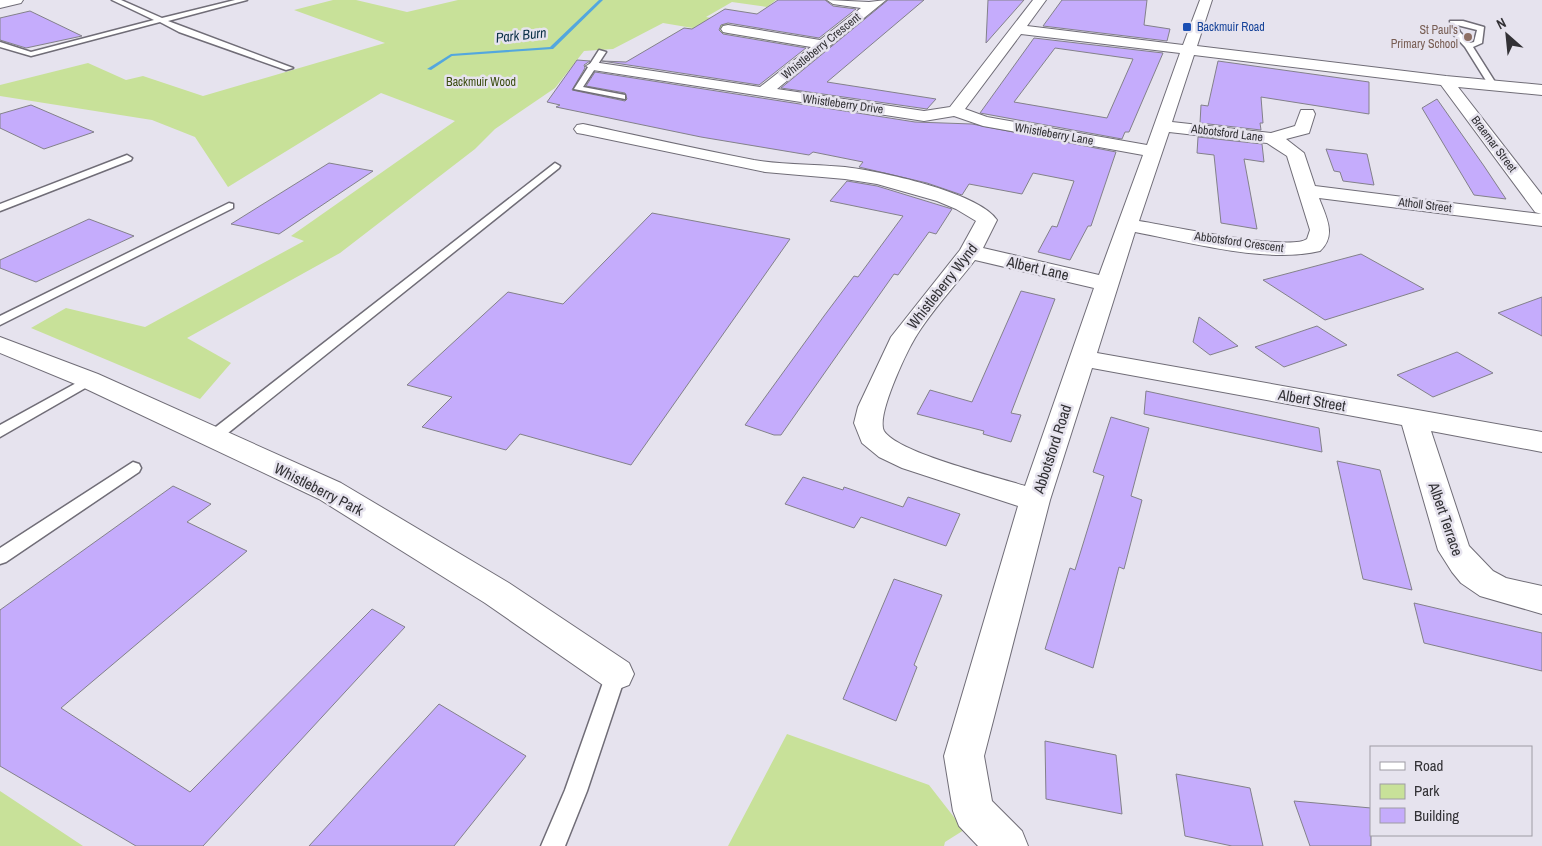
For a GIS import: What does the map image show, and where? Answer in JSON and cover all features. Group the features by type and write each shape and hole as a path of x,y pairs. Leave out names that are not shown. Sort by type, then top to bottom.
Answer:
{"street":[{"path":"0,4 17,0"},
{"path":"833,0 875,3"},
{"path":"955,111 1040,0"},
{"name":"Abbotsford Road","path":"1007,846 974,810 964,756 1035,500 1107,284 1164,126 1206,0"},
{"name":"Whistleberry Crescent","path":"763,92 875,3"},
{"path":"728,29 824,44"},
{"path":"1017,29 1446,81 1542,90"},
{"name":"Whistleberry Drive","path":"593,66 924,116 955,111"},
{"name":"Braemar Street","path":"1446,81 1542,208"},
{"name":"Whistleberry Lane","path":"955,111 1006,125 1154,152"},
{"name":"Abbotsford Lane","path":"1164,126 1272,138 1304,129 1307,114"},
{"name":"Whistleberry Wynd","path":"583,129 756,165 873,178 972,207 983,214 987,220 970,252 903,337 871,407 868,423 872,436 889,450 912,461 1035,500"},
{"name":"Abbotsford Crescent","path":"1129,225 1272,248 1298,250 1311,247 1319,239 1320,230 1295,153 1272,138"},
{"name":"Atholl Street","path":"1308,190 1542,220"},
{"name":"Albert Lane","path":"970,252 1107,284"},
{"name":"Whistleberry Park","path":"0,344 89,380 330,491 497,593 616,674"},
{"name":"Albert Street","path":"1082,358 1542,442"},
{"name":"Albert Terrace","path":"1413,417 1454,550 1466,570 1494,589 1542,600"}],"lane":[{"path":"115,0 182,30 289,68"},
{"path":"0,44 31,54 231,3 243,3"},
{"path":"1468,46 1493,85"},
{"path":"602,52 578,89 622,97"},
{"path":"0,208 127,158"},
{"path":"213,437 555,166"},
{"path":"0,322 229,206"},
{"path":"0,432 89,380"},
{"path":"0,557 133,468"},
{"path":"553,846 576,791 616,674"}],"green space":[{"name":"Backmuir Wood","path":"333,0 356,0 407,12 458,0 776,0 767,7 732,2 706,17 730,22 718,30 798,43 806,47 663,23 613,49 584,51 555,88 495,129 475,149 340,253 187,338 231,363 200,399 31,328 66,308 145,327 304,241 291,236 455,121 381,93 228,187 195,137 152,120 0,96 0,85 88,63 126,80 143,76 203,96 385,43 294,10"},
{"path":"787,734 929,785 964,830 945,842 944,846 728,846"},
{"path":"0,791 83,846 0,846"}],"building":[{"path":"778,0 825,0 833,6 856,9 819,38 728,23 721,25 719,30 723,34 806,48 759,85 602,61 626,62 684,28 692,29 725,9 757,14"},
{"path":"888,0 924,0 827,82 936,99 927,109 781,88"},
{"path":"988,0 1024,0 986,43"},
{"path":"1062,0 1147,0 1144,25 1170,29 1167,41 1043,26"},
{"path":"30,11 82,36 26,48 0,40 0,18"},
{"path":"1034,38 1163,53 1129,132 1125,132 1122,139 980,113","holes":["1055,48 1133,59 1107,118 1014,102"]},
{"path":"577,60 590,61 584,65 585,68 572,90 625,101 627,99 625,93 586,86 595,72 915,122 972,124 1116,152 1091,226 1088,226 1070,260 1038,252 1052,226 1057,227 1074,181 1033,173 1022,194 969,184 962,195 927,183 859,167 863,162 813,152 809,155 701,137 556,107 560,105 547,102"},
{"path":"1218,61 1369,82 1369,114 1261,97 1263,123 1260,123 1261,130 1200,123 1201,105 1208,106"},
{"path":"1437,99 1506,199 1474,195 1422,108"},
{"path":"31,105 94,132 44,149 0,128 0,114"},
{"path":"1198,137 1262,144 1264,162 1244,159 1257,229 1221,223 1214,155 1197,153"},
{"path":"1326,149 1367,154 1374,185 1343,181 1340,172 1334,171"},
{"path":"329,163 373,171 279,234 231,224"},
{"path":"847,181 877,186 952,209 936,234 929,232 898,275 894,274 781,435 774,435 745,425 854,276 858,277 903,216 830,201"},
{"path":"652,213 790,239 631,465 520,434 506,450 422,427 452,397 407,385 508,292 563,304"},
{"path":"89,219 134,236 36,282 0,268 0,260"},
{"path":"1361,254 1424,289 1325,320 1263,280"},
{"path":"1021,291 1055,299 1011,413 1021,415 1011,442 983,434 984,431 917,414 930,390 972,402"},
{"path":"1542,297 1542,336 1498,313"},
{"path":"1199,317 1238,346 1210,355 1193,342"},
{"path":"1317,326 1347,345 1284,367 1255,347"},
{"path":"1457,352 1493,373 1433,397 1397,375"},
{"path":"1146,391 1319,428 1322,452 1144,414"},
{"path":"1111,417 1149,428 1131,496 1142,500 1124,569 1119,567 1093,668 1045,649 1070,568 1075,570 1104,476 1093,472"},
{"path":"1337,461 1380,470 1412,590 1363,579"},
{"path":"803,477 843,490 844,487 903,507 908,497 960,514 946,546 861,517 854,528 785,504"},
{"path":"173,486 211,504 187,522 247,551 61,708 190,792 372,609 405,627 203,846 136,846 0,766 0,610"},
{"path":"894,579 942,595 914,665 917,667 896,721 843,699"},
{"path":"1414,603 1542,633 1542,671 1424,643"},
{"path":"439,704 526,756 454,846 309,846"},
{"path":"1045,741 1116,755 1122,814 1046,799"},
{"path":"1176,774 1250,788 1263,846 1232,846 1185,836"},
{"path":"1294,801 1370,808 1371,846 1310,846"}],"waterway":[{"name":"Park Burn","path":"429,69 451,55 551,48 601,0"}],"place":[{"name":"Backmuir Road","path":"1187,27"},
{"name":"St Paul's Primary School","path":"1468,37"}]}
